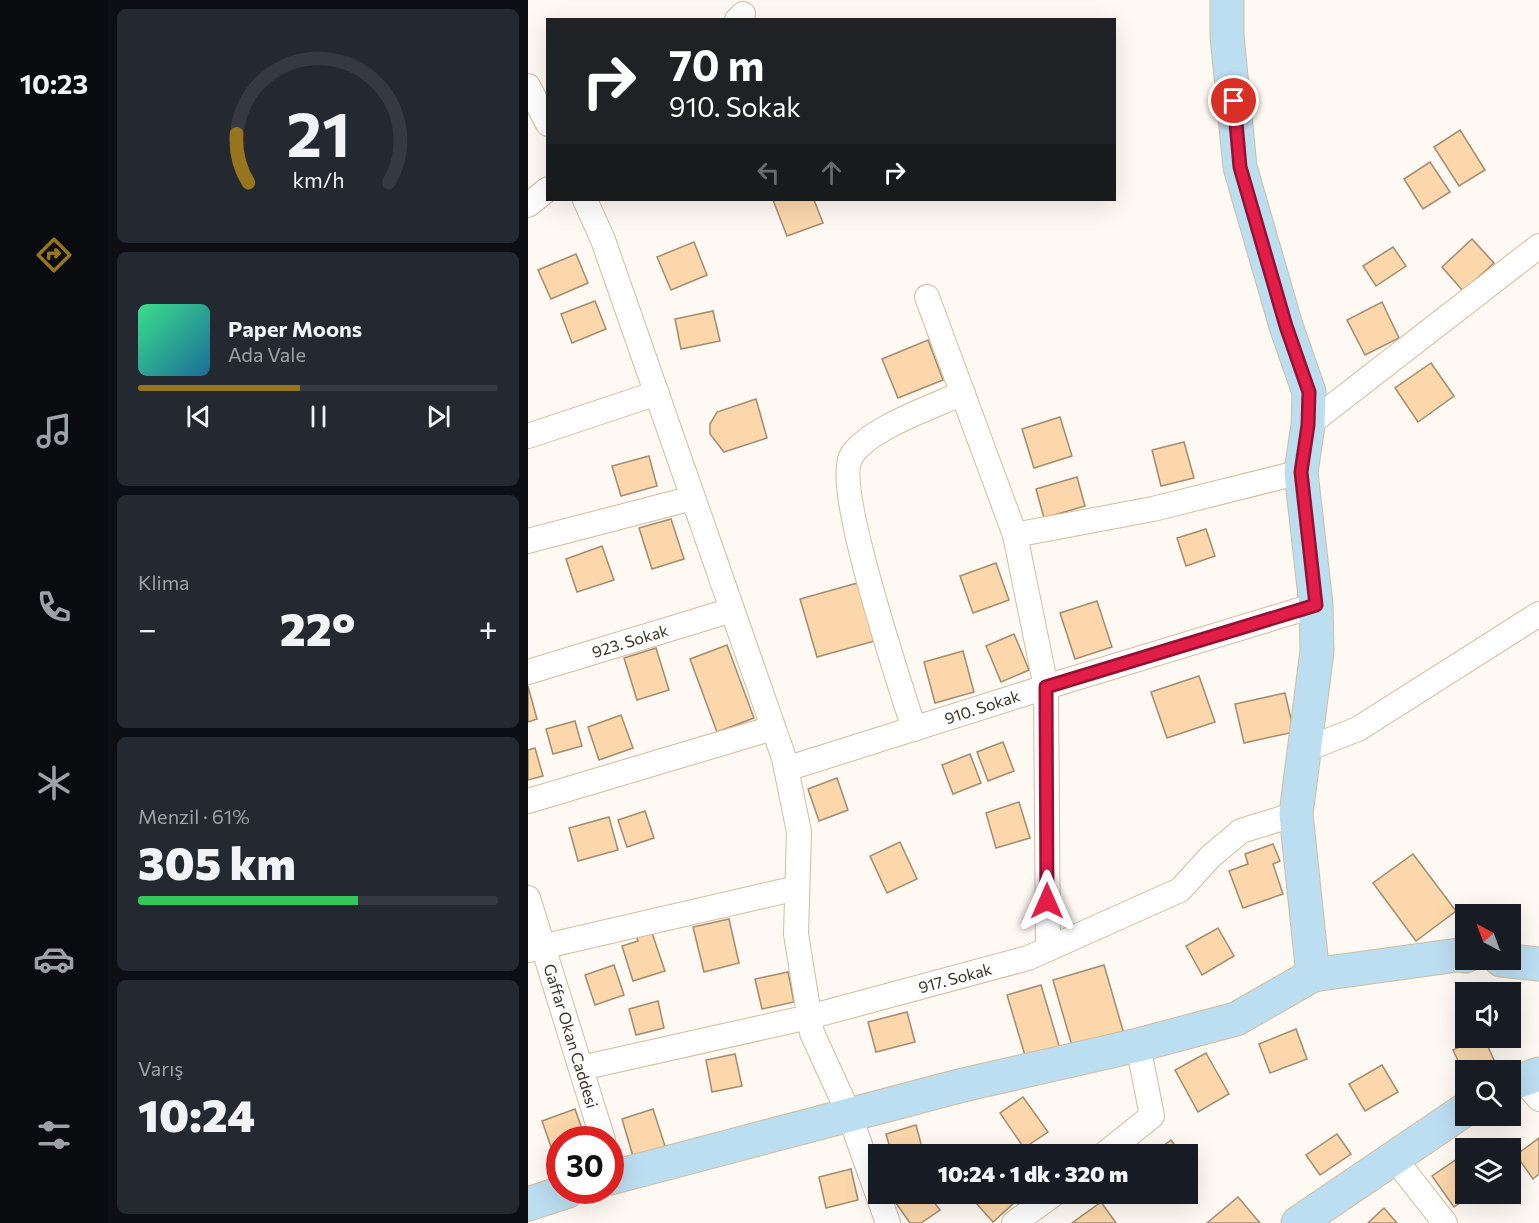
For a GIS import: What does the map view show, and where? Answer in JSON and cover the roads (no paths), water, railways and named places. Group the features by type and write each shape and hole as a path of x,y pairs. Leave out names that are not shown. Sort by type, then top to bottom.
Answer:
{"street":[{"path":"1227,0 1227,36 1240,167 1286,326 1309,392 1308,425 1301,472 1316,605 1317,651 1296,814 1313,975"},
{"path":"528,86 546,120"},
{"path":"528,205 546,191"},
{"path":"585,201 603,240 786,769 799,832 796,934 812,1033 849,1114 888,1223"},
{"path":"1308,425 1539,246"},
{"path":"927,297 1015,535 1046,687 1048,949"},
{"path":"528,436 657,393"},
{"path":"914,729 859,546 848,480 850,457 860,444 881,430 963,393"},
{"path":"1015,535 1153,509 1301,472"},
{"path":"528,541 693,498"},
{"name":"910. Sokak","path":"786,769 1316,605"},
{"name":"923. Sokak","path":"528,672 732,610"},
{"path":"1304,750 1358,729 1539,614"},
{"path":"528,801 773,728"},
{"name":"917. Sokak","path":"580,1068 809,1017 1028,958 1180,890 1211,856 1241,831 1296,814"},
{"path":"535,948 797,888"},
{"name":"Gaffar Okan Caddesi","path":"528,898 535,948 580,1068 599,1126"},
{"path":"624,1170 1236,1019 1313,975 1455,955"},
{"path":"1521,962 1539,964"},
{"path":"1117,1144 1152,1116 1138,1045"},
{"path":"1298,1223 1455,1116"},
{"path":"1394,1158 1445,1223"},
{"path":"528,1204 546,1198"},
{"path":"1014,1223 1040,1204"}]}
